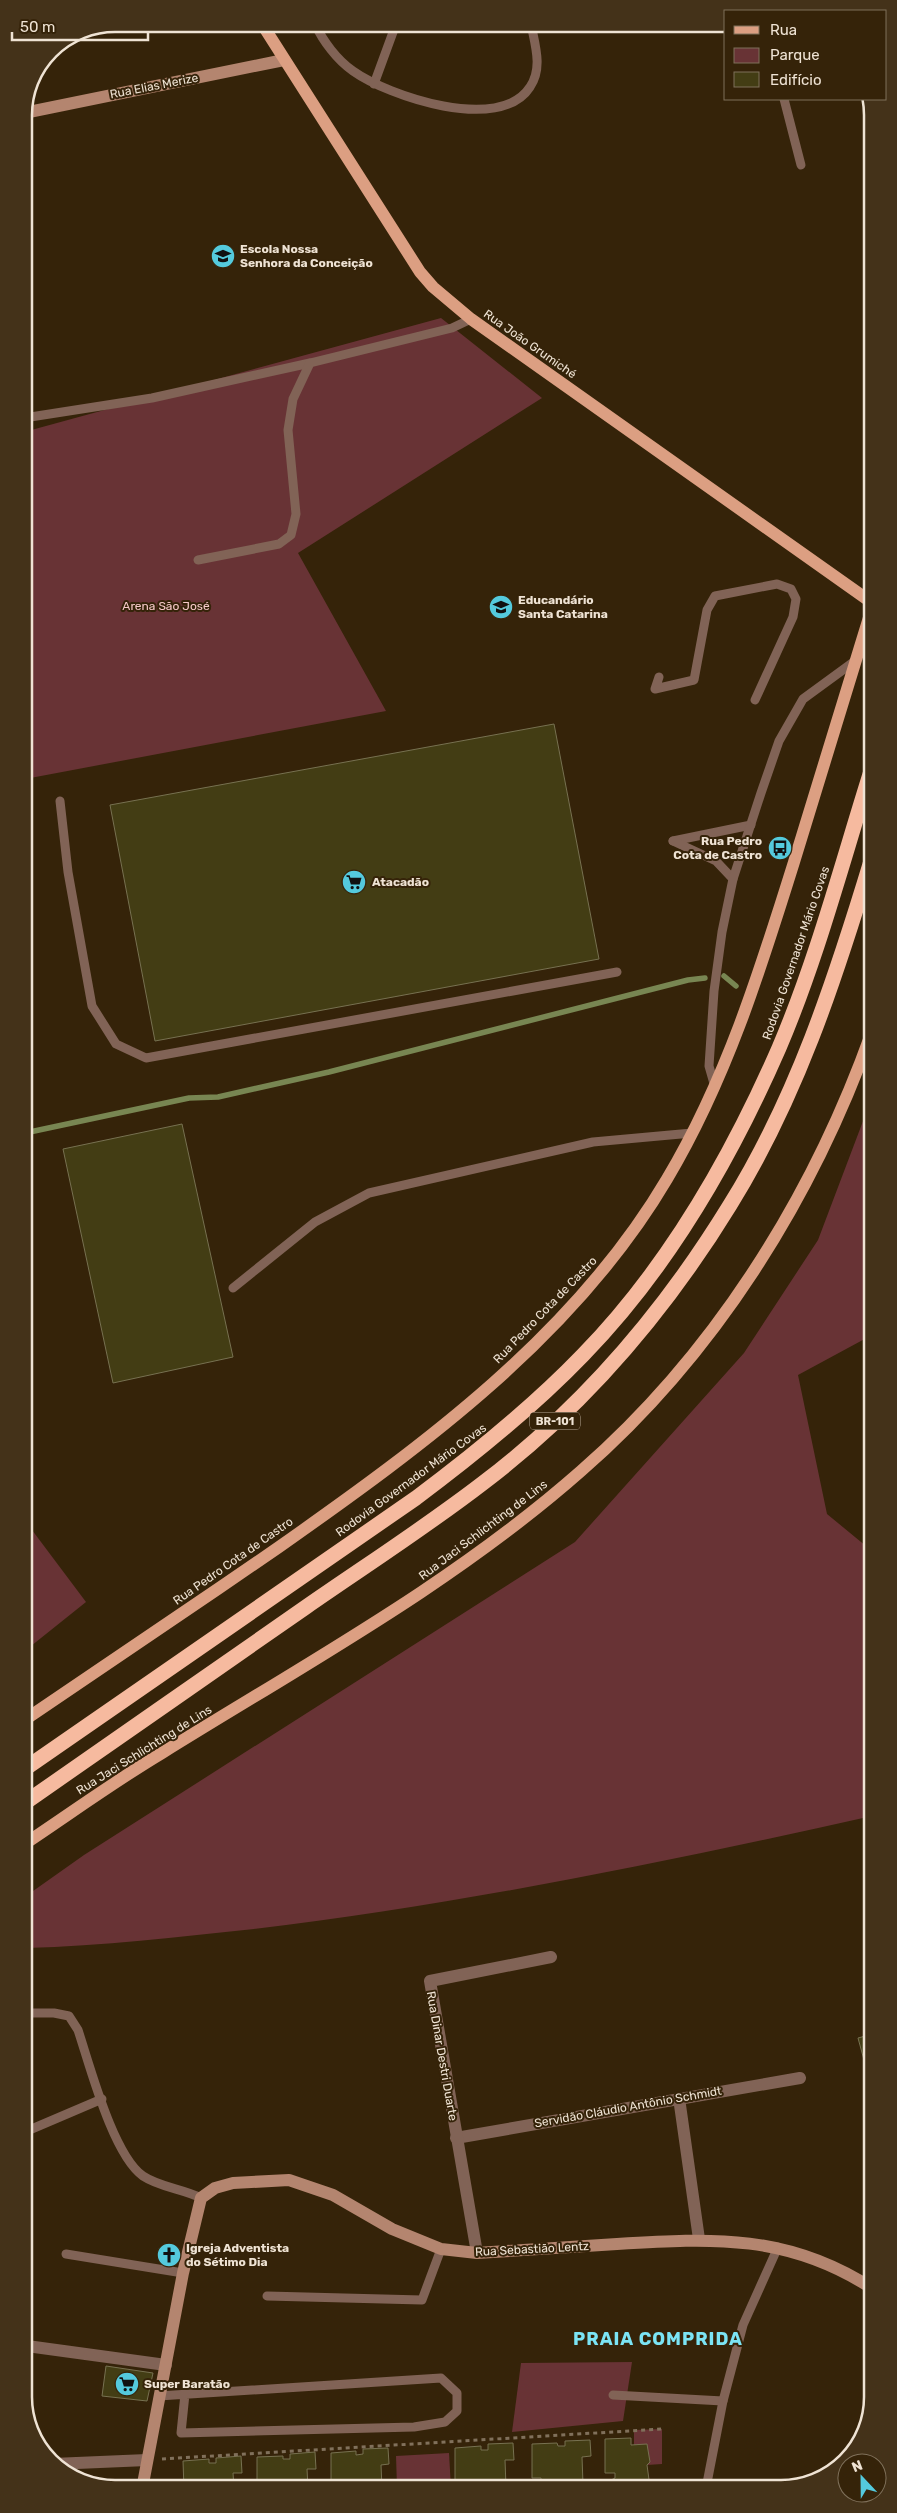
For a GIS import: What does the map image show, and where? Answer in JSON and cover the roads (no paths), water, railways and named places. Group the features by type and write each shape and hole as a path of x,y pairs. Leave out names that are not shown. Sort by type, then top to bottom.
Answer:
{"highway":[{"name":"Rodovia Governador Mário Covas","path":"32,1764 416,1498 475,1454 530,1407 585,1354 631,1300 674,1242 711,1183 746,1118 779,1047 805,980 864,793"},
{"name":"BR-101","path":"32,1798 484,1482 564,1413 606,1370 650,1320 691,1265 730,1206 759,1155 787,1100 808,1050 864,882"}],"main road":[{"name":"Rua João Grumiché","path":"267,32 420,272 433,287 472,319 864,597"},
{"name":"Rua Pedro Cota de Castro","path":"32,1715 328,1512 447,1422 501,1376 595,1280 628,1238 667,1179 692,1133 715,1087 756,983 864,634"},
{"name":"Rua Jaci Schlichting de Lins","path":"32,1839 160,1754 402,1606 527,1516 590,1464 632,1424 674,1377 746,1283 806,1183 854,1081 864,1053"}],"street":[{"name":"Rua Elias Merize","path":"33,111 284,60"},
{"name":"Rua Dinar Destri Duarte","path":"477,2253 430,1981 551,1957"},
{"name":"Servidão Cláudio Antônio Schmidt","path":"456,2138 800,2078"},
{"path":"679,2098 699,2239"},
{"name":"Rua Sebastião Lentz","path":"201,2198 215,2188 233,2183 289,2180 333,2194 392,2229 441,2249 477,2253 699,2239 778,2247 810,2256 850,2274 864,2283"},
{"path":"144,2480 159,2396 201,2198"},
{"path":"32,2347 166,2365"},
{"path":"66,2463 147,2460"}],"lane":[{"path":"320,32 329,47 340,59 352,70 374,84 404,97 462,110 511,103 524,94 531,86 538,58 533,33"},
{"path":"374,84 393,32"},
{"path":"784,100 801,165"},
{"path":"33,417 152,398 310,363 452,328 472,319"},
{"path":"198,560 279,544 291,535 296,514 288,430 293,399 310,363"},
{"path":"659,677 655,689 694,680 707,610 715,596 777,584 791,589 796,599 793,617 755,700"},
{"path":"715,1087 709,1066 714,991 722,932 733,879 779,741 803,699 856,661"},
{"path":"60,801 68,872 92,1006 116,1044 146,1058 617,972"},
{"path":"733,879 716,861 673,841 751,825"},
{"path":"233,1288 316,1222 369,1193 593,1142 692,1133"},
{"path":"32,2013 54,2013 69,2016 78,2030 118,2144 129,2163 144,2176 201,2198"},
{"path":"32,2129 102,2099"},
{"path":"709,2480 723,2401 743,2325 778,2247"},
{"path":"267,2296 422,2300 441,2249"},
{"path":"66,2254 184,2274"},
{"path":"159,2396 185,2394 441,2378 457,2393 457,2411 445,2422 414,2427 181,2434 185,2394"},
{"path":"613,2395 723,2401"}],"waterway":[{"path":"724,976 736,986"},
{"path":"33,1131 189,1098 218,1097 329,1072 688,980 705,978"}],"place":[{"name":"Escola Nossa Senhora da Conceição","path":"223,256"},
{"name":"Educandário Santa Catarina","path":"501,607"},
{"name":"Rua Pedro Cota de Castro","path":"780,848"},
{"name":"Atacadão","path":"354,882"},
{"name":"Igreja Adventista do Sétimo Dia","path":"169,2255"},
{"name":"Super Baratão","path":"127,2384"}],"district":[{"name":"PRAIA COMPRIDA","path":"658,2339"}],"park label":[{"name":"Arena São José","path":"166,606"}]}
